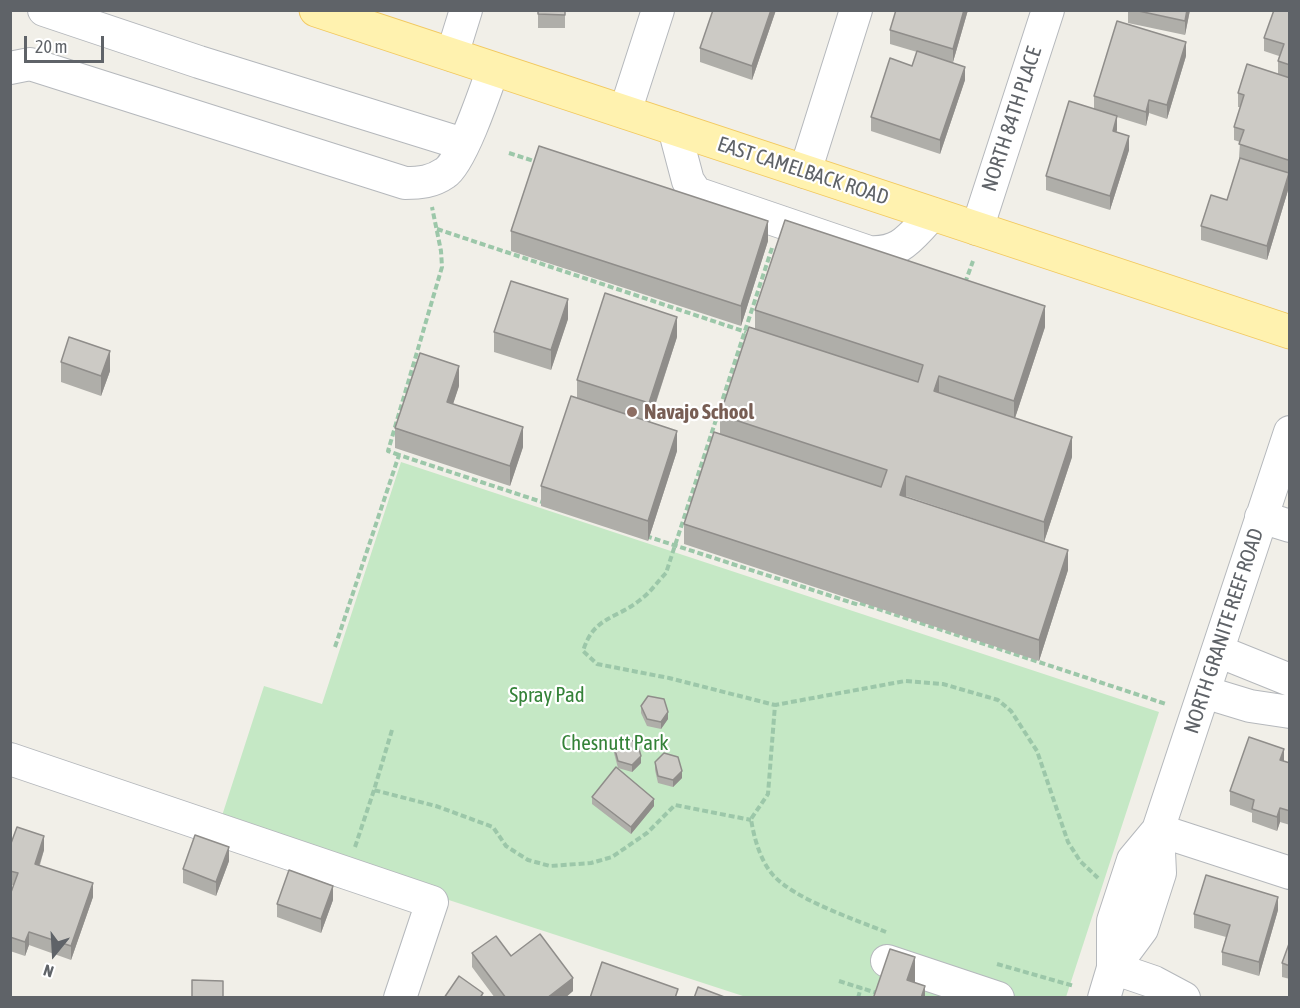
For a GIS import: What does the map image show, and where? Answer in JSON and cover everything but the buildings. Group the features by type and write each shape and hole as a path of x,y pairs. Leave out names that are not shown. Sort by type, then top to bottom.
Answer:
{"main road":[{"name":"EAST CAMELBACK ROAD","path":"316,10 1290,332"}],"street":[{"path":"44,10 198,62 463,144"},
{"path":"452,56 466,10"},
{"path":"626,112 658,10"},
{"path":"805,172 856,10"},
{"name":"NORTH 84TH PLACE","path":"977,229 1048,10"},
{"path":"10,68 30,64 405,183 425,183 447,172 463,144 494,69"},
{"path":"674,129 688,181 696,193 869,252 887,253 897,249 933,214"},
{"name":"NORTH GRANITE REEF ROAD","path":"1104,998 1113,968 1142,929 1160,873 1158,830 1218,651 1276,521 1290,432"},
{"path":"1218,651 1290,680"},
{"path":"1204,692 1250,706 1290,712"},
{"path":"10,759 432,902 400,998"},
{"path":"1158,830 1290,873"},
{"path":"887,947 998,998"},
{"path":"1113,968 1154,982 1184,998"}],"path":[{"path":"430,201 442,267 388,451 554,506"},
{"path":"436,229 746,332"},
{"path":"775,240 677,546 666,573 640,600 601,622 588,634 583,651 597,664 669,678 775,705 905,681 943,684 998,700 1011,711 1037,751 1068,842 1080,861 1100,880"},
{"path":"335,647 399,455"},
{"path":"643,535 1166,704"},
{"path":"859,605 863,594"},
{"path":"775,705 768,794 751,819 753,834 762,856 774,876 887,947"},
{"path":"353,852 392,730"},
{"path":"374,790 436,806 494,827 506,846 528,860 550,866 591,863 612,857 647,833 675,804 751,820"},
{"path":"989,962 1074,986"},
{"path":"838,981 880,994 879,998"},
{"path":"858,998 861,987"}],"green space":[{"name":"Chesnutt Park","path":"401,462 1159,712 1066,997 746,997 219,825 264,686 322,704"}],"place":[{"name":"Navajo School","path":"632,412"}],"park label":[{"name":"Spray Pad","path":"547,695"}]}
